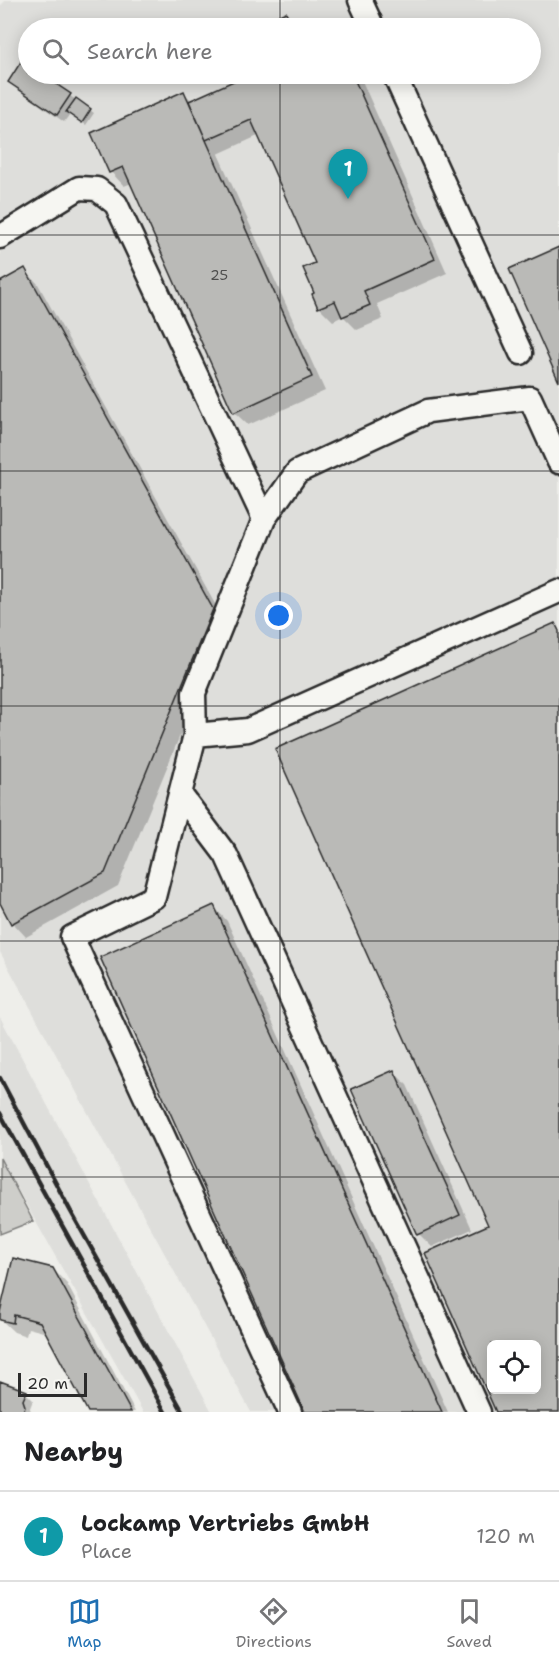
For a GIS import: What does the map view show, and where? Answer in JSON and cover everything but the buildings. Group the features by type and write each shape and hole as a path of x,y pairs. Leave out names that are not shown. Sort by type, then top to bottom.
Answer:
{"lane":[{"path":"360,0 368,18"},
{"path":"399,84 521,352"},
{"path":"0,237 79,188 97,189 116,204 264,519"},
{"path":"290,1412 72,937 154,897 195,735 194,693 264,519 297,472 428,411 530,398 559,462"},
{"path":"195,735 248,730 559,591"},
{"path":"180,794 226,855 479,1412"}],"shaded area":[{"path":"6,0 559,0 559,1412 251,1412 0,952 0,6"},
{"path":"0,1017 212,1412 143,1412 0,1158"},
{"path":"0,1158 33,1221 0,1234"}],"railway":[{"path":"0,1078 70,1210 183,1412"},
{"path":"0,1113 165,1412"}],"place":[{"name":"Lockamp Vertriebs GmbH","path":"348,199"}]}
